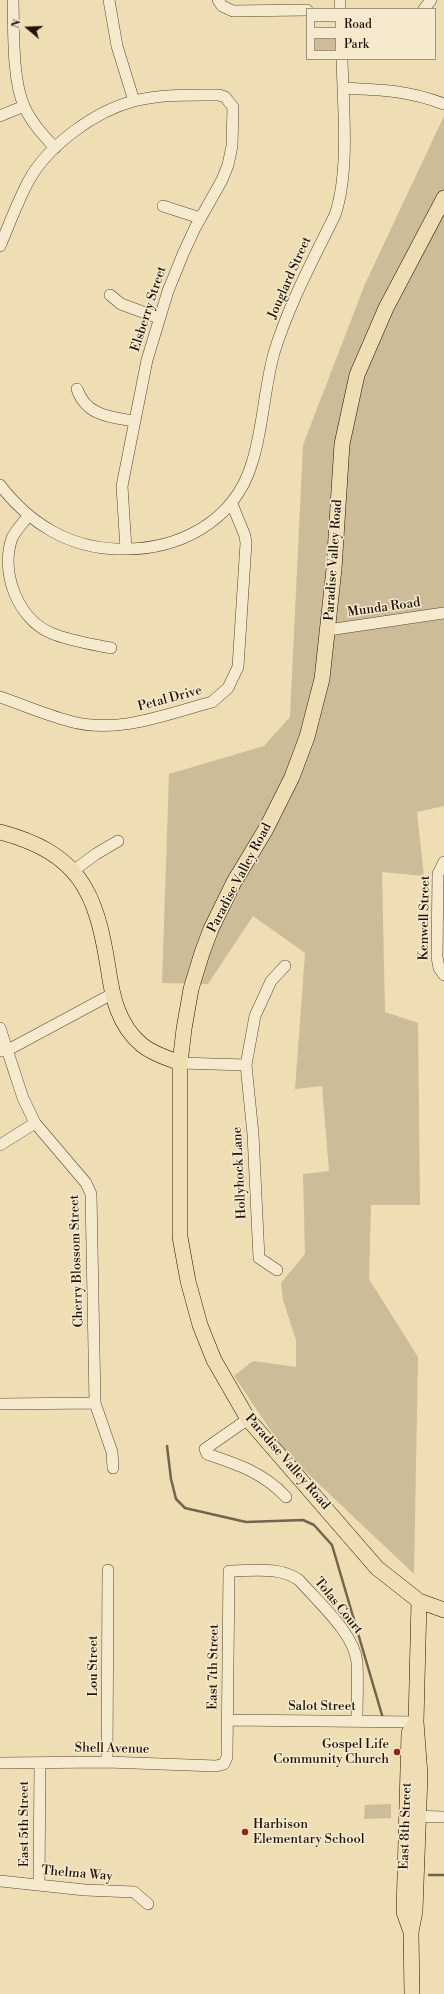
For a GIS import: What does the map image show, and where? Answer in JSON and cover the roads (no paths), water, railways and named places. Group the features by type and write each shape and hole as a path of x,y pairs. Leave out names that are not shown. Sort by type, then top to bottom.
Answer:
{"main road":[{"name":"Paradise Valley Road","path":"444,198 386,308 357,375 342,444 328,630 322,679 307,737 292,777 266,829 234,882 211,929 202,953 191,989 180,1063 180,1237 188,1281 200,1326 214,1360 248,1419 377,1568 419,1601 444,1610"},
{"path":"0,832 40,845 74,871 87,892 97,913 102,931 112,994 123,1022 129,1032 142,1046 152,1052 180,1063"},
{"name":"East 8th Street","path":"412,1994 411,1932 415,1910 413,1816 420,1756 416,1722 419,1601"}],"street":[{"path":"13,0 17,74 24,106 38,130 54,148"},
{"path":"0,246 28,182 54,148 86,123 111,110 134,101 117,46 109,0"},
{"path":"425,8 431,0"},
{"path":"220,3 233,11 306,10"},
{"name":"Jouglard Street","path":"0,485 28,516 50,531 74,541 99,548 149,548 183,539 209,524 232,504 242,488 252,464 274,356 284,324 295,295 335,215 339,202 344,174 342,60"},
{"path":"343,88 394,90 415,94 444,104"},
{"name":"Elsberry Street","path":"126,549 122,486 147,360 170,285 200,218 222,180 230,158 233,107 225,97 219,95 166,96 134,101"},
{"path":"0,116 24,106"},
{"path":"163,206 200,218"},
{"path":"110,295 121,304 159,318"},
{"path":"77,389 86,405 95,412 134,421"},
{"name":"Petal Drive","path":"0,697 70,722 98,725 142,721 212,702 218,698 232,682 240,659 246,543 245,536 232,504"},
{"path":"28,516 12,538 7,556 7,575 17,602 28,618 52,634 111,648"},
{"name":"Munda Road","path":"328,630 444,613"},
{"path":"74,871 96,854 118,841"},
{"name":"Kenwell Street","path":"444,862 438,874 437,957 439,968 444,975"},
{"name":"Hollyhock Lane","path":"277,1270 259,1258 252,1134 246,1065 255,1016 271,980 285,966"},
{"path":"3,1051 112,994"},
{"name":"Cherry Blossom Street","path":"0,1028 3,1051 35,1123 86,1183 91,1194 95,1403 112,1452 113,1468"},
{"path":"180,1063 246,1065"},
{"path":"0,1145 35,1123"},
{"path":"0,1404 95,1403"},
{"path":"248,1419 206,1449 205,1452 244,1466 266,1478 286,1497"},
{"name":"Lou Street","path":"108,1570 108,1762"},
{"name":"East 7th Street","path":"224,1764 227,1757 228,1720 229,1571"},
{"name":"Tolas Court","path":"229,1571 281,1571 291,1575 299,1580 340,1627 351,1644 357,1661 356,1721"},
{"name":"Salot Street","path":"228,1720 416,1722"},
{"name":"Shell Avenue","path":"0,1763 40,1764 108,1762 216,1766 224,1764"},
{"name":"East 5th Street","path":"39,1885 40,1764"},
{"path":"413,1816 444,1817"},
{"name":"Thelma Way","path":"0,1881 85,1890 134,1892 148,1904"}],"waterway":[{"path":"167,1446 171,1479 176,1499 185,1508 246,1522 303,1520 314,1525 332,1545 382,1715"},
{"path":"429,1875 444,1875"}],"place":[{"name":"Gospel Life Community Church","path":"397,1752"},
{"name":"Harbison Elementary School","path":"245,1832"}]}
